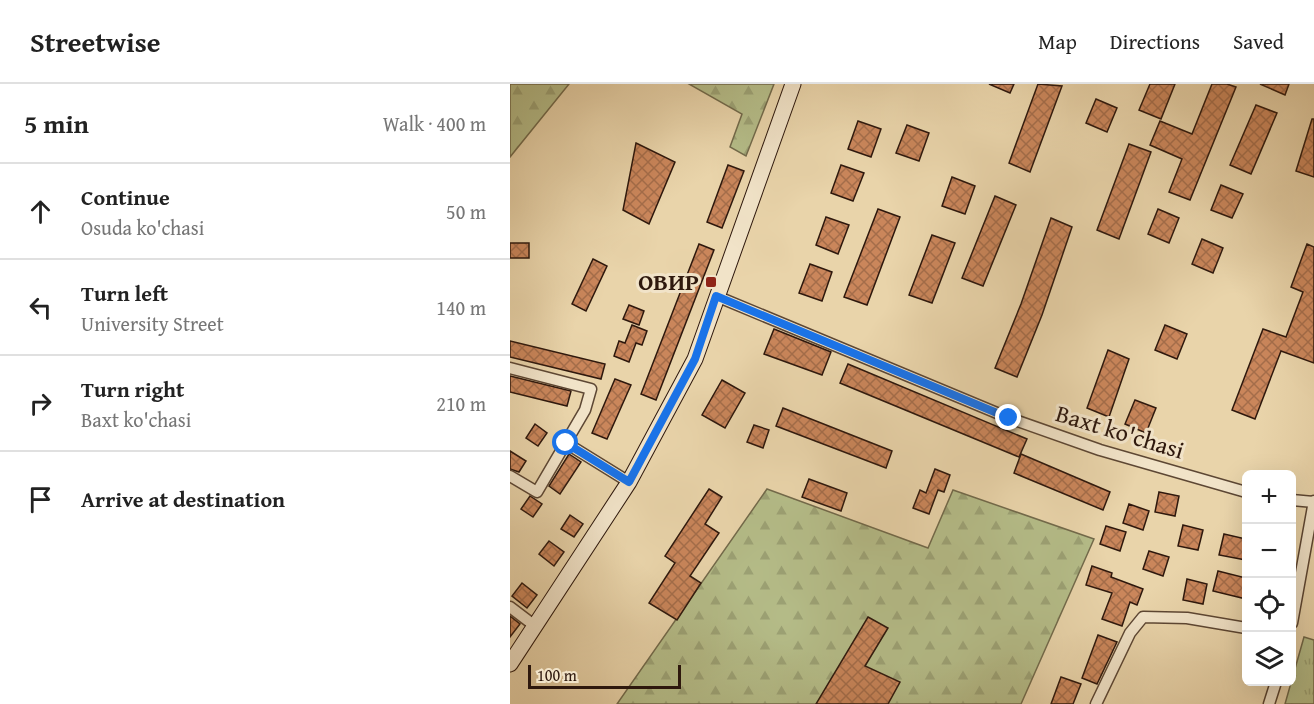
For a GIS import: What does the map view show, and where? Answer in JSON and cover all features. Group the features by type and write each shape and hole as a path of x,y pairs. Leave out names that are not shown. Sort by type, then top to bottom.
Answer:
{"main road":[{"path":"510,664 629,482 695,359 794,84"}],"street":[{"name":"Baxt ko'chasi","path":"716,296 1009,418 1100,450 1242,491"},
{"path":"510,368 591,389 585,410 537,492 510,476"},
{"path":"566,443 629,482"},
{"path":"1296,500 1314,502 1296,601"},
{"path":"510,608 535,626"},
{"path":"1096,704 1130,633 1143,617 1187,618 1242,627"},
{"path":"1269,704 1274,686"}],"green space":[{"path":"510,84 569,84 510,157"},
{"path":"689,84 774,84 746,156 730,147 742,114"},
{"path":"767,489 928,548 953,490 1094,539 1021,704 617,704"},
{"path":"1304,637 1314,640 1314,704 1285,704 1290,686 1296,686 1296,665"}],"building":[{"path":"989,84 1014,84 1010,93"},
{"path":"1038,84 1062,86 1030,172 1009,163"},
{"path":"1150,84 1175,84 1161,119 1139,110"},
{"path":"1212,84 1227,84 1236,87 1190,200 1169,192 1182,159 1150,145 1160,121 1192,134"},
{"path":"1260,84 1289,84 1285,95"},
{"path":"1096,99 1117,108 1107,132 1086,123"},
{"path":"1256,105 1277,113 1251,174 1230,165"},
{"path":"1312,119 1314,119 1314,177 1296,171"},
{"path":"858,121 881,129 871,157 848,149"},
{"path":"907,125 929,133 919,161 896,153"},
{"path":"636,143 675,162 649,224 623,210"},
{"path":"1129,144 1151,152 1119,239 1097,230"},
{"path":"728,165 744,171 722,228 707,222"},
{"path":"841,165 864,173 853,201 831,193"},
{"path":"952,177 975,186 965,214 942,206"},
{"path":"1221,185 1243,194 1232,218 1211,210"},
{"path":"995,196 1016,205 983,286 962,278"},
{"path":"878,209 900,217 867,305 844,297"},
{"path":"1158,209 1179,218 1169,243 1148,234"},
{"path":"826,217 849,225 838,254 816,245"},
{"path":"1051,218 1072,227 1042,315 1017,377 995,368 1021,304"},
{"path":"932,235 955,243 932,303 909,295"},
{"path":"1202,239 1223,248 1213,273 1192,264"},
{"path":"510,243 529,243 529,258 510,258"},
{"path":"699,244 714,250 656,400 641,394"},
{"path":"1307,244 1314,247 1314,363 1281,351 1255,419 1232,410 1263,329 1286,337 1303,292 1291,287"},
{"path":"593,259 607,266 586,311 572,304"},
{"path":"810,264 832,272 822,301 799,293"},
{"path":"629,305 644,311 639,325 623,319"},
{"path":"632,325 647,331 642,345 636,343 629,362 614,356 619,341 625,343"},
{"path":"1165,325 1187,334 1177,359 1155,350"},
{"path":"774,329 831,352 822,375 764,354"},
{"path":"510,341 605,364 601,379 510,357"},
{"path":"1108,350 1129,359 1109,417 1087,408"},
{"path":"848,364 1027,439 1019,457 840,383"},
{"path":"510,376 571,391 567,406 510,392"},
{"path":"615,379 631,385 607,439 592,433"},
{"path":"722,380 745,393 725,428 702,415"},
{"path":"1135,400 1156,408 1146,433 1125,424"},
{"path":"783,408 892,451 886,468 776,426"},
{"path":"535,424 547,433 538,446 526,438"},
{"path":"754,425 769,430 763,448 747,442"},
{"path":"510,451 526,461 519,472 510,469"},
{"path":"569,454 581,462 560,494 549,486"},
{"path":"1021,454 1110,492 1103,510 1014,473"},
{"path":"935,469 950,475 944,492 938,490 929,514 913,508 920,490 926,493"},
{"path":"809,479 847,493 841,511 802,497"},
{"path":"709,489 722,497 705,524 719,533 690,576 701,583 677,620 649,603 675,563 665,556"},
{"path":"1159,492 1179,496 1175,516 1155,512"},
{"path":"530,496 542,504 533,517 521,509"},
{"path":"1129,504 1149,511 1143,530 1123,523"},
{"path":"570,515 583,524 574,537 561,529"},
{"path":"1183,525 1203,530 1198,550 1178,546"},
{"path":"1106,526 1126,532 1120,551 1100,544"},
{"path":"1224,534 1242,538 1242,559 1219,555"},
{"path":"549,541 564,552 554,566 539,554"},
{"path":"1149,551 1169,557 1163,576 1143,569"},
{"path":"1092,566 1112,573 1111,577 1143,589 1137,605 1130,602 1122,626 1102,619 1112,593 1086,585"},
{"path":"1218,571 1242,577 1242,598 1213,591"},
{"path":"1187,579 1207,584 1203,604 1183,600"},
{"path":"522,583 537,595 527,608 512,596"},
{"path":"510,616 520,624 510,637"},
{"path":"868,617 888,628 865,666 900,682 888,704 816,704"},
{"path":"1098,635 1117,642 1097,684 1082,678"},
{"path":"1061,677 1081,684 1073,704 1051,704"}],"place":[{"name":"ОВИР","path":"711,282"}],"route":[{"path":"566,443 629,482 695,359 716,296 911,375 1009,418"}]}
